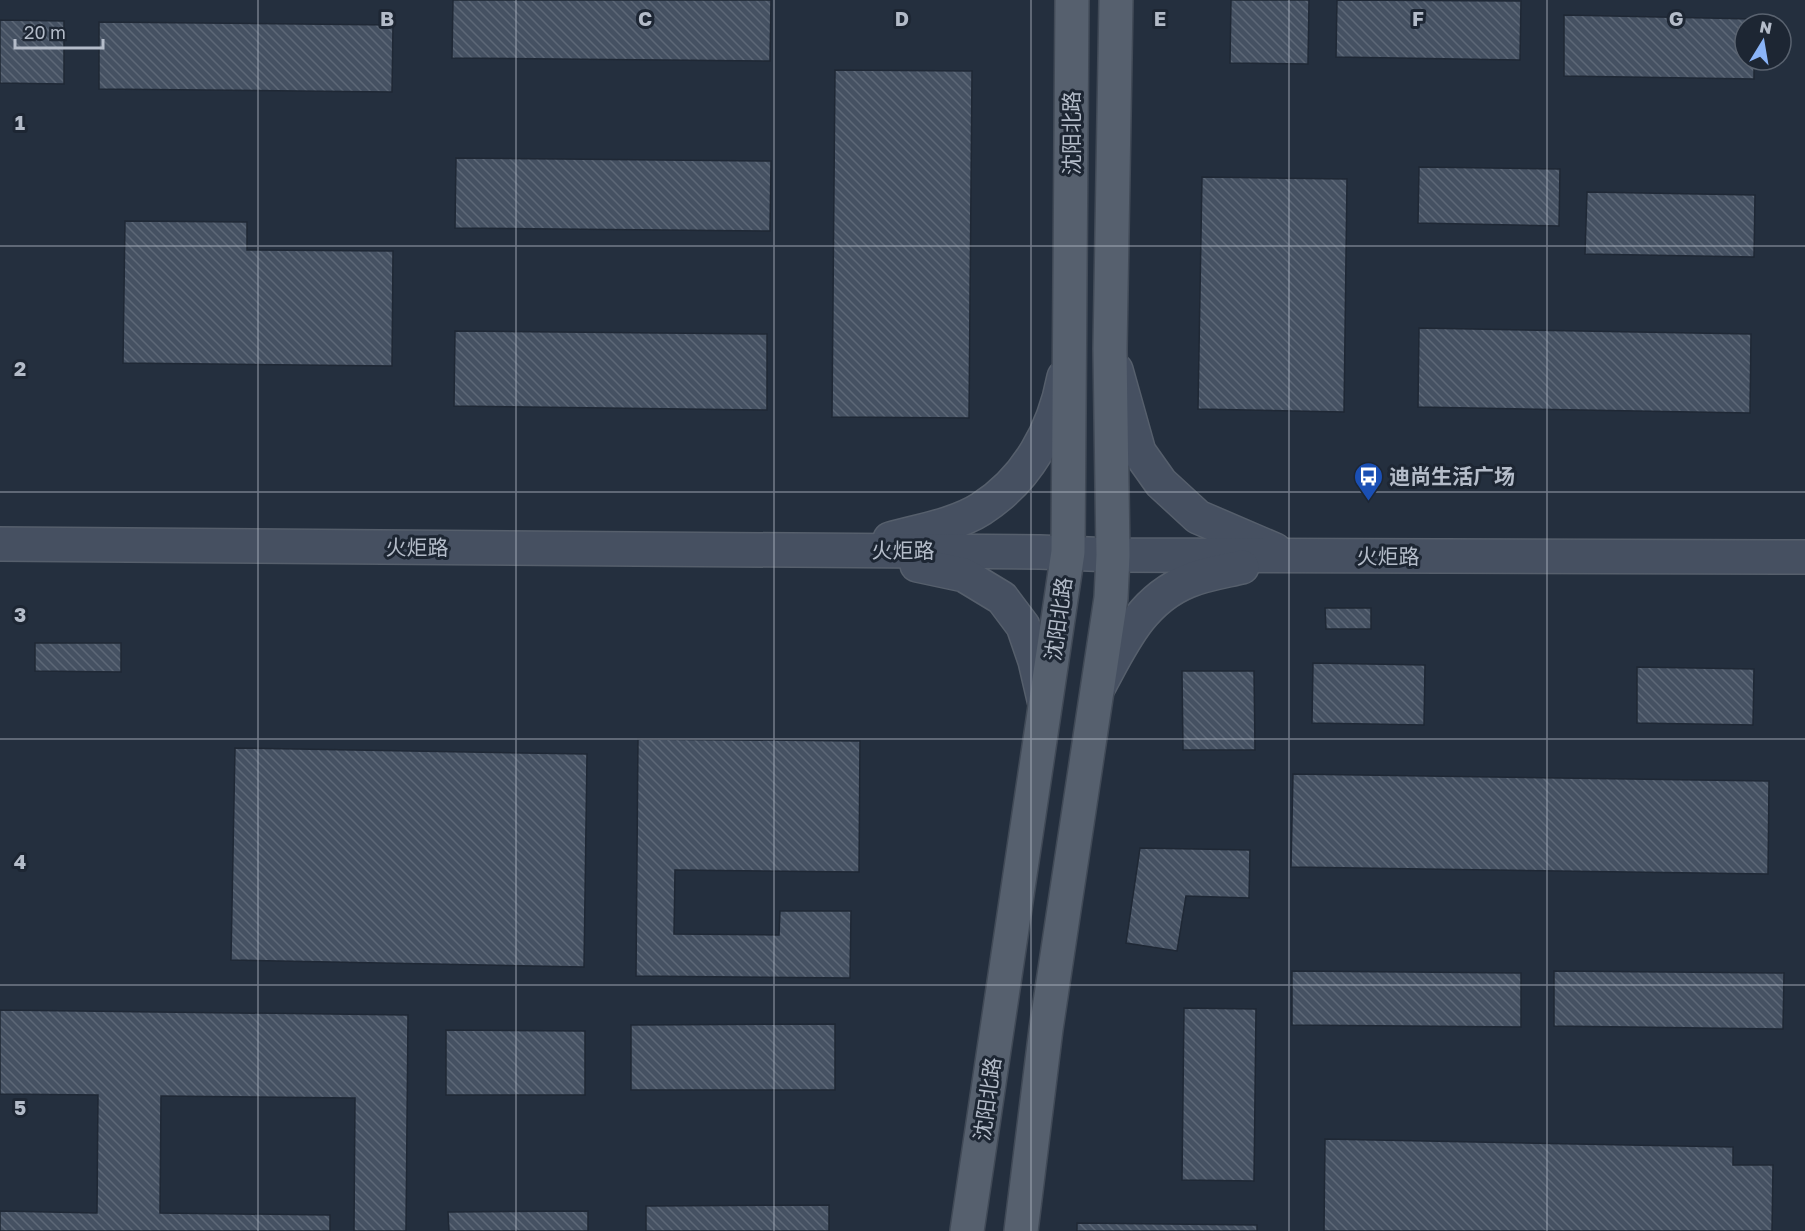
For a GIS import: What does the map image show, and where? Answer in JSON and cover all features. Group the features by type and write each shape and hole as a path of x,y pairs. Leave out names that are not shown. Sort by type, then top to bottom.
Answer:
{"main road":[{"name":"沈阳北路","path":"967,1231 1068,552 1071,0"},
{"name":"沈阳北路","path":"1021,1231 1046,1029 1111,598 1113,555 1110,349 1116,0"},
{"path":"851,550 938,526 980,510 1008,488 1035,457 1058,411 1070,349"},
{"path":"1110,349 1139,452 1161,483 1198,517 1288,555"},
{"name":"火炬路","path":"0,544 1068,552 1113,555 1805,557"},
{"path":"851,550 964,575 1002,598 1023,626 1035,660 1045,707"},
{"path":"1097,690 1135,621 1162,595 1188,581 1288,555"}],"building":[{"path":"453,0 771,0 770,61 452,58"},
{"path":"1231,0 1309,0 1308,64 1230,63"},
{"path":"1337,0 1521,1 1520,60 1336,57"},
{"path":"1564,15 1733,19 1733,72 1754,72 1754,79 1564,76"},
{"path":"0,20 64,21 64,84 0,83"},
{"path":"99,22 393,25 392,92 99,89"},
{"path":"835,70 972,71 969,418 832,417"},
{"path":"456,158 771,161 770,231 455,228"},
{"path":"1419,167 1560,169 1559,226 1418,223"},
{"path":"1202,177 1347,179 1344,412 1198,409"},
{"path":"1587,192 1755,195 1754,257 1585,254"},
{"path":"125,221 247,222 247,250 393,251 392,366 123,363"},
{"path":"1419,328 1751,334 1750,413 1418,407"},
{"path":"455,331 767,334 767,410 454,406"},
{"path":"1325,608 1371,608 1371,629 1326,629"},
{"path":"35,643 121,643 121,672 35,671"},
{"path":"1313,663 1425,665 1424,725 1312,723"},
{"path":"1637,667 1754,669 1753,725 1637,723"},
{"path":"1182,671 1254,671 1255,750 1183,750"},
{"path":"638,739 860,741 859,872 675,870 674,934 779,935 780,911 851,911 850,978 636,976"},
{"path":"235,748 587,754 584,967 231,960"},
{"path":"1293,774 1769,781 1768,874 1291,867"},
{"path":"1140,848 1250,850 1249,898 1186,896 1177,951 1126,943"},
{"path":"1292,971 1521,973 1521,1027 1292,1025"},
{"path":"1554,971 1784,973 1783,1029 1554,1026"},
{"path":"1184,1008 1256,1009 1254,1181 1182,1180"},
{"path":"0,1010 408,1015 406,1231 354,1231 355,1098 161,1096 160,1213 330,1215 330,1231 0,1231 0,1211 97,1213 98,1095 0,1094"},
{"path":"835,1024 835,1090 631,1090 631,1025"},
{"path":"446,1030 585,1031 585,1095 446,1095"},
{"path":"1325,1139 1733,1147 1733,1165 1773,1165 1772,1231 1324,1231"},
{"path":"829,1205 829,1231 646,1231 646,1206"},
{"path":"588,1211 588,1231 449,1231 448,1212"},
{"path":"1077,1223 1257,1225 1257,1231 1077,1231"}],"place":[{"name":"迪尚生活广场","path":"1368,502"}]}
